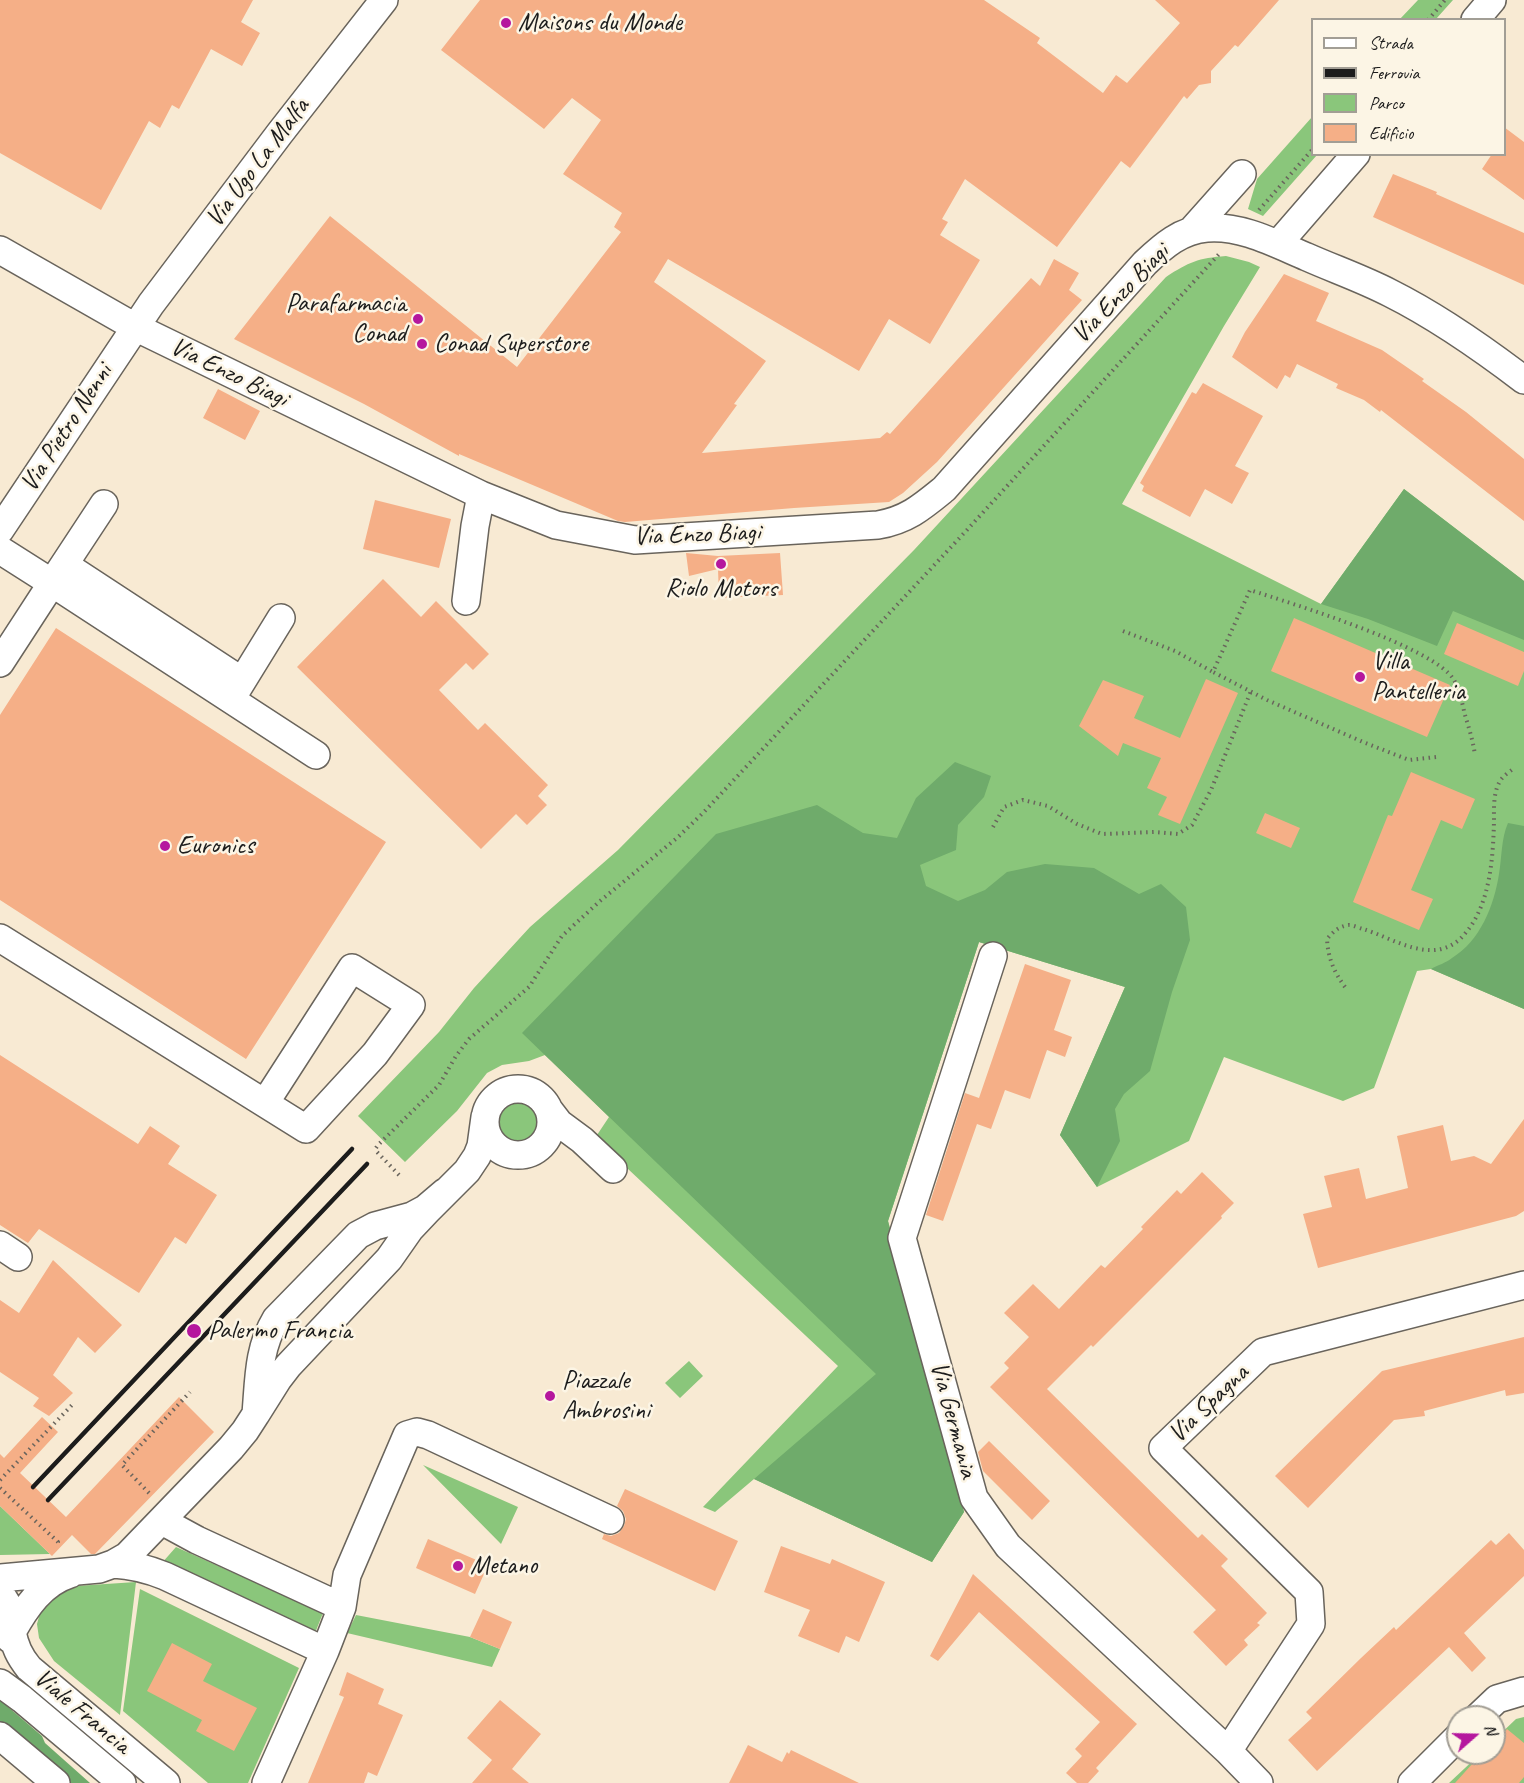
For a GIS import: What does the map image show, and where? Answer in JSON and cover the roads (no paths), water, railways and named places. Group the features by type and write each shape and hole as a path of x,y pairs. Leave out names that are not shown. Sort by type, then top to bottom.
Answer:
{"street":[{"name":"Via Ugo La Malfa","path":"135,327 280,133 384,0"},
{"path":"1477,18 1492,0"},
{"path":"1278,244 1354,156"},
{"path":"1193,230 1242,174"},
{"path":"1193,230 1224,227 1240,231 1278,244 1389,292 1419,308 1493,356 1524,380"},
{"name":"Via Enzo Biagi","path":"0,250 135,327 481,495 556,525 635,540 896,522 921,508 944,489 1145,263 1164,246 1182,234 1193,230"},
{"name":"Via Pietro Nenni","path":"0,530 135,327"},
{"path":"466,601 481,495"},
{"path":"0,663 104,504"},
{"path":"0,550 58,574 236,690 316,755"},
{"path":"236,690 281,618"},
{"path":"0,938 306,1129 375,1054 411,1005 352,968 265,1103"},
{"name":"Via Germania","path":"993,956 902,1238 974,1498 1008,1546 1228,1751 1259,1783"},
{"path":"467,1171 481,1146 489,1107 495,1098 515,1089 525,1089 535,1094 559,1123 590,1147 613,1169"},
{"path":"547,1139 551,1125 549,1110"},
{"path":"486,1117 489,1137 496,1146 515,1155"},
{"path":"0,1578 99,1569 127,1556 231,1448 288,1366 389,1259 410,1229 467,1171 483,1160 533,1151 551,1136 566,1136 590,1147"},
{"path":"256,1414 264,1346 276,1319 358,1235 375,1226 412,1216 425,1209 445,1192"},
{"name":"Via Spagna","path":"1228,1751 1311,1624 1309,1592 1163,1448 1263,1353 1524,1285"},
{"path":"266,1783 325,1651 342,1607 348,1575 407,1435 417,1432 428,1435 610,1520"},
{"path":"162,1521 197,1540 342,1607"},
{"path":"113,1564 137,1566 165,1576 325,1651"},
{"path":"0,1656 25,1611 45,1588 59,1578 80,1571"},
{"name":"Viale Francia","path":"0,1594 12,1617 12,1632 18,1653 29,1668 166,1783"},
{"name":"Viale Francia","path":"0,1683 122,1783"},
{"path":"1491,1705 1497,1699 1524,1691"},
{"path":"0,1736 56,1783"},
{"path":"1412,1783 1446,1749"}],"railway":[{"path":"33,1487 352,1149"},
{"path":"48,1500 367,1164"}],"place":[{"name":"Maisons du Monde","path":"506,23"},
{"name":"Parafarmacia Conad","path":"418,319"},
{"name":"Conad Superstore","path":"422,344"},
{"name":"Riolo Motors","path":"721,564"},
{"name":"Villa Pantelleria","path":"1360,677"},
{"name":"Euronics","path":"165,846"},
{"name":"Palermo Francia","path":"194,1331"},
{"name":"Piazzale Ambrosini","path":"550,1396"},
{"name":"Metano","path":"458,1566"}]}
